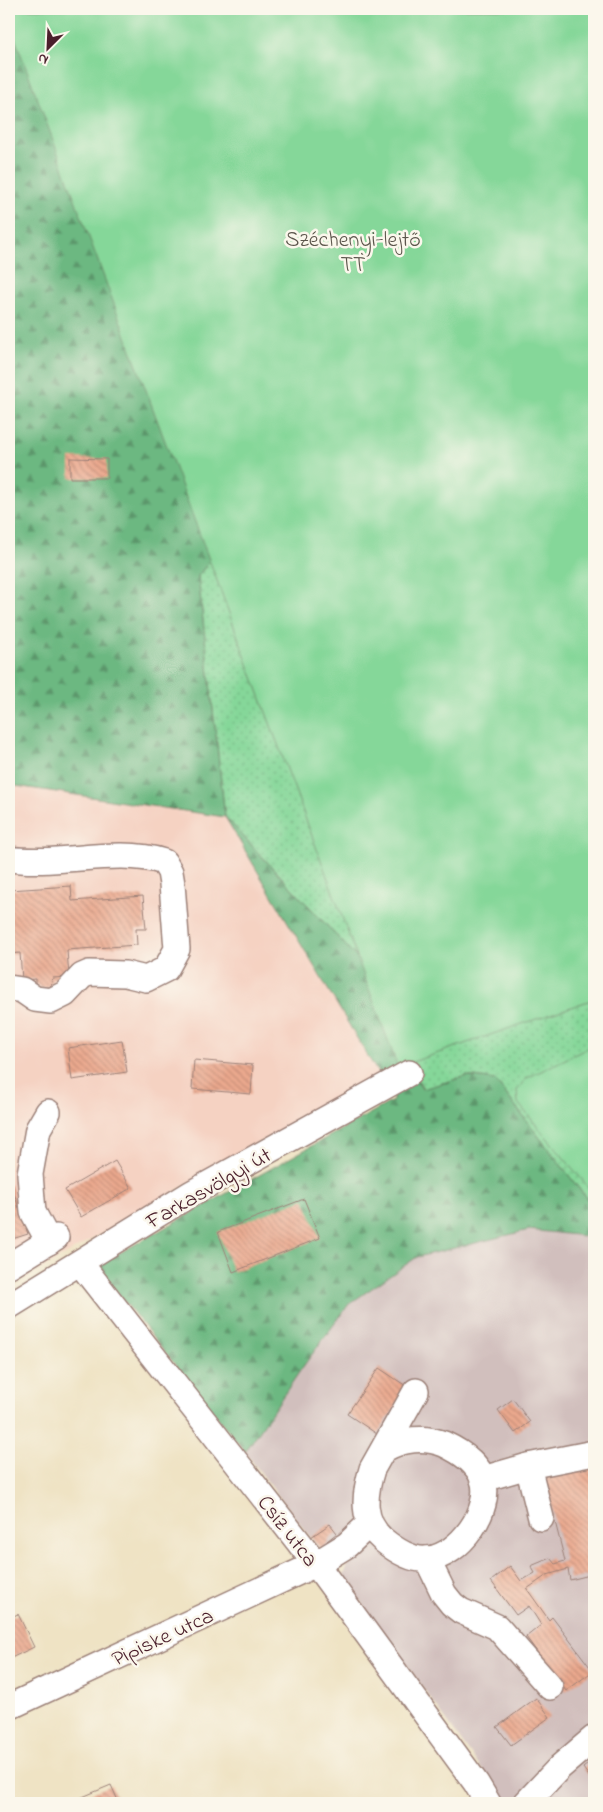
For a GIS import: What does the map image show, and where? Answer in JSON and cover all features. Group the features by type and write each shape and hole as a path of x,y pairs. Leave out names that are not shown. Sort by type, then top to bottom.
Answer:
{"street":[{"path":"9,860 47,861 138,856 164,862 170,872 172,884 176,949 166,968 146,978 125,974 89,973 82,976 65,994 51,1001 36,999 22,990 9,988"},
{"name":"Farkasvölgyi út","path":"9,1306 192,1193 410,1073"},
{"path":"48,1112 38,1129 30,1174 34,1212 45,1244 49,1282"},
{"path":"9,1266 45,1244"},
{"name":"Csíz utca","path":"80,1263 316,1564 476,1783 488,1803"},
{"path":"385,1449 397,1442 410,1440 440,1443 465,1456 475,1467 483,1480 482,1504 468,1535 460,1543 438,1556 427,1559 416,1558 401,1552 382,1539 369,1524 365,1503 372,1470 416,1391"},
{"path":"483,1480 528,1466 594,1453"},
{"path":"528,1466 541,1518"},
{"name":"Pipiske utca","path":"9,1707 316,1564 346,1545 369,1524"},
{"path":"427,1559 444,1594 452,1604 461,1611 497,1628 550,1687"},
{"path":"526,1803 560,1767 594,1738"}],"shaded area":[{"path":"9,688 234,756 381,1073 9,1287"},
{"path":"529,1230 594,1237 594,1803 506,1803 343,1577 353,1554 320,1550 245,1452 302,1368 349,1304 417,1257"}],"green space":[{"path":"9,9 594,9 263,492 198,576 225,817 9,785"},
{"name":"Széchenyi-lejtő TT","path":"9,9 594,9 594,999 398,1067 9,22"},
{"path":"263,491 594,563 594,1208 495,1080 467,1076 423,1089 411,1066 408,1012 225,817 198,576"},
{"path":"225,817 408,1012 411,1066 422,1089 467,1076 495,1080 594,1208 594,1237 529,1230 417,1257 349,1304 302,1368 245,1452 96,1266 394,1100"},
{"path":"594,1045 594,1194 518,1103 517,1090 527,1078"}],"building":[{"path":"70,458 107,459 107,478 70,478"},
{"path":"71,886 72,901 143,896 146,929 136,929 137,945 67,950 69,977 53,978 51,985 41,988 35,983 35,979 22,980 20,953 9,954 9,890"},
{"path":"122,1040 127,1072 72,1080 68,1048"},
{"path":"194,1060 253,1065 251,1094 192,1089"},
{"path":"115,1161 131,1188 81,1217 65,1190"},
{"path":"9,1185 11,1185 28,1234 9,1240"},
{"path":"304,1199 320,1238 233,1272 218,1232"},
{"path":"379,1368 409,1388 377,1434 347,1414"},
{"path":"513,1399 530,1422 515,1433 498,1410"},
{"path":"590,1461 594,1477 594,1574 570,1580 568,1569 547,1575 527,1589 549,1620 552,1617 593,1671 566,1691 526,1637 541,1625 529,1606 516,1615 491,1581 510,1566 521,1581 535,1573 531,1566 550,1558 555,1564 565,1561 543,1474"},
{"path":"330,1524 337,1533 321,1549 311,1537"},
{"path":"18,1614 34,1647 9,1659 9,1618"},
{"path":"536,1698 550,1717 511,1745 497,1727"},
{"path":"594,1759 594,1783 583,1768"},
{"path":"111,1785 119,1803 68,1803"}]}
